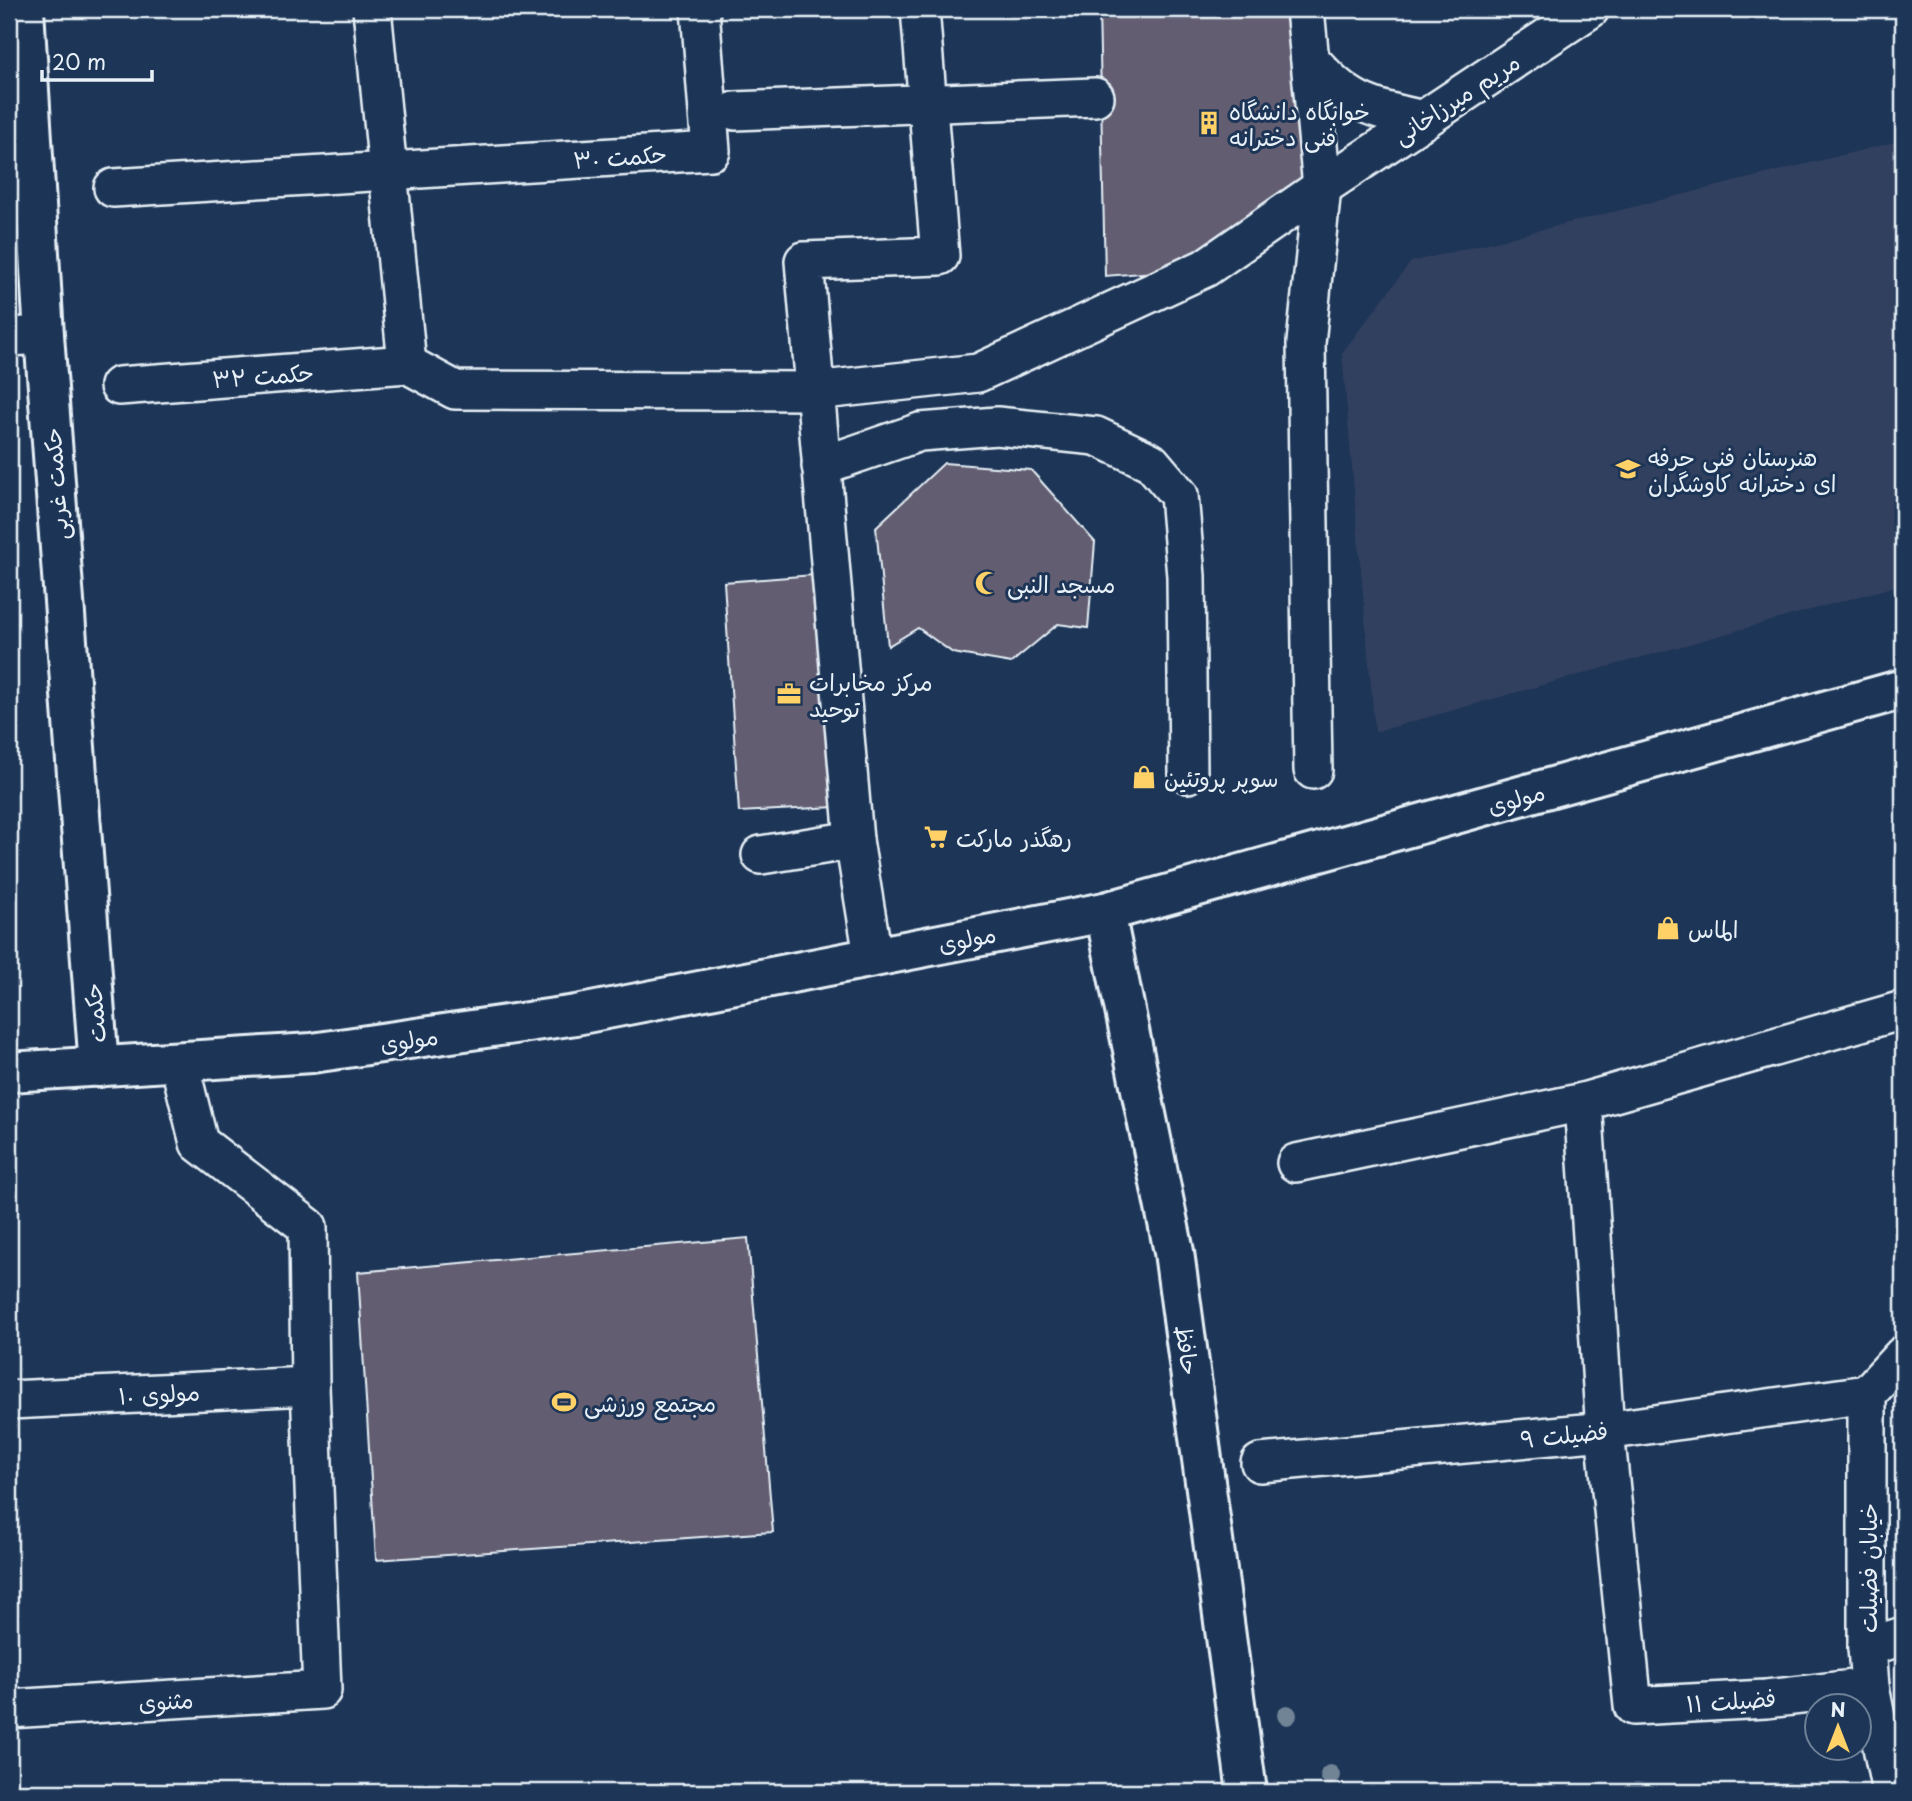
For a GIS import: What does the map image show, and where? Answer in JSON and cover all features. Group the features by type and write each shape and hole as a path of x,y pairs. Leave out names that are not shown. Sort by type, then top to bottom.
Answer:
{"main road":[{"name":"حکمت غربی","path":"23,9 26,336 89,960"},
{"name":"مولوی","path":"9,1072 312,1053 576,1015 1105,912 1903,689"},
{"name":"حافظ","path":"1105,912 1174,1252 1247,1792"},
{"name":"حکمت","path":"89,960 99,1067"}],"street":[{"path":"372,9 407,364"},
{"name":"حکمت ۳۰","path":"388,171 711,151 700,9"},
{"path":"904,9 919,104"},
{"path":"873,956 854,839 804,261 924,256 919,9"},
{"path":"1306,9 1322,187 1306,343 1314,770"},
{"name":"مریم میرزاخانی","path":"407,364 455,390 814,391 978,373 1205,268 1590,9"},
{"path":"1310,59 1334,87 1366,106 1423,120"},
{"path":"735,111 1095,97"},
{"path":"113,188 388,171"},
{"name":"حکمت ۳۲","path":"120,386 407,364"},
{"path":"821,466 920,432 997,426 1096,436 1151,462 1179,495 1186,576 1188,774"},
{"path":"761,855 854,839"},
{"path":"1296,1163 1583,1102 1903,1010"},
{"path":"179,1062 199,1143 308,1227 310,1386"},
{"path":"1583,1102 1605,1431"},
{"path":"1867,1394 1903,1355"},
{"name":"مولوی ۱۰","path":"9,1400 310,1386"},
{"name":"مثنوی","path":"9,1709 322,1690 310,1386"},
{"name":"فضیلت ۹","path":"1260,1463 1605,1431 1867,1394"},
{"name":"خیابان فضیلت","path":"1867,1394 1867,1647 1870,1687 1891,1792"},
{"name":"فضیلت ۱۱","path":"1605,1431 1633,1706 1766,1699 1870,1687"},
{"path":"1867,1647 1903,1636"}],"shaded area":[{"name":"هنرستان فنی حرفه ای دخترانه کاوشگران","path":"1903,140 1903,584 1375,732 1342,353 1411,262"}],"building":[{"name":"خوابگاه دانشگاه فنی دخترانه","path":"1099,9 1305,9 1322,187 1205,268 1105,276"},
{"name":"مسجد النبی","path":"944,463 1031,470 1095,542 1088,628 1058,624 1011,663 953,653 918,628 888,646 876,527"},
{"name":"مرکز مخابرات توحید","path":"838,573 855,806 739,812 724,582"},
{"name":"مجتمع ورزشی","path":"748,1238 773,1532 376,1560 358,1272"}],"place":[{"name":"خوابگاه دانشگاه فنی دخترانه","path":"1209,123"},
{"name":"هنرستان فنی حرفه ای دخترانه کاوشگران","path":"1628,469"},
{"name":"مسجد النبی","path":"987,583"},
{"name":"مرکز مخابرات توحید","path":"789,694"},
{"name":"سوپر پروتئین","path":"1144,777"},
{"name":"رهگذر مارکت","path":"936,837"},
{"name":"الماس","path":"1668,928"},
{"name":"مجتمع ورزشی","path":"564,1402"}]}
